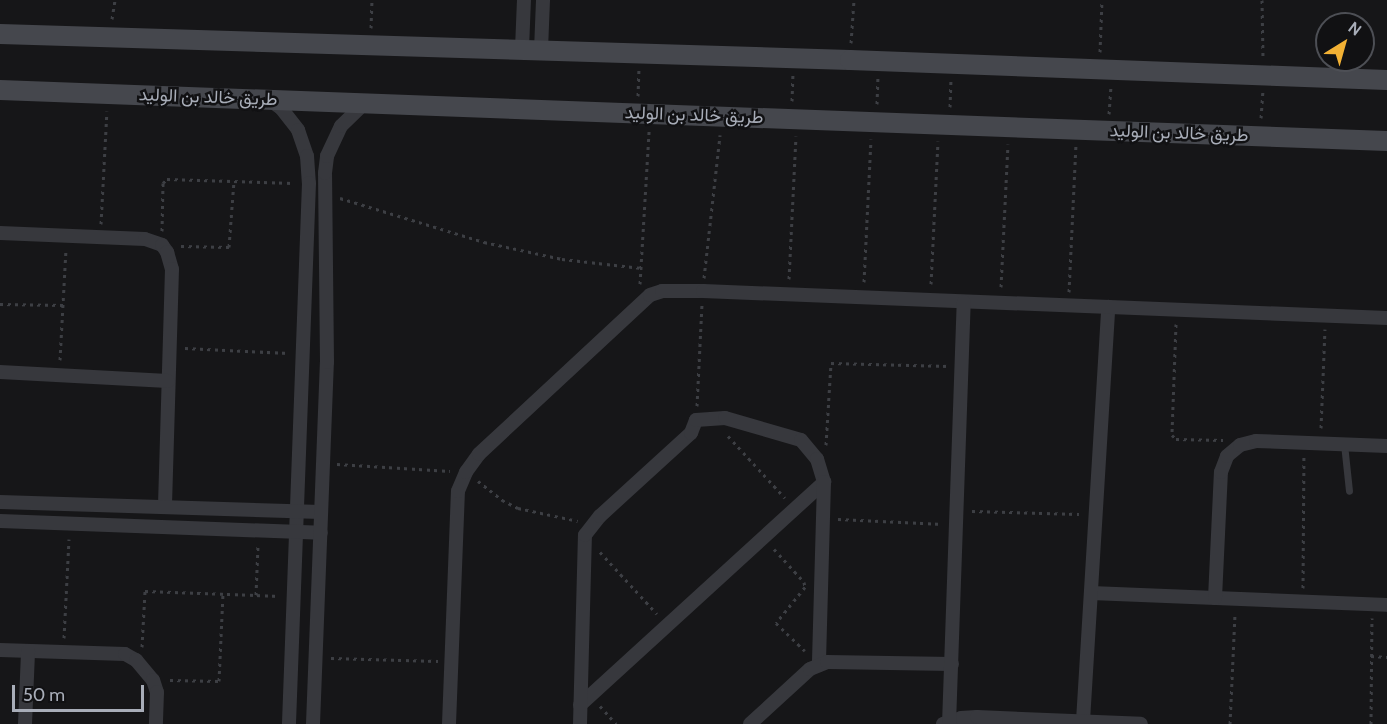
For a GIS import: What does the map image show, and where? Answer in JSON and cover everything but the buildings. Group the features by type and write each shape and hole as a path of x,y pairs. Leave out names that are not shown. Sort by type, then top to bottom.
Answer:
{"street":[{"path":"524,0 532,49"},
{"path":"532,49 543,0"},
{"path":"0,34 532,49 1387,80"},
{"name":"طريق خالد بن الوليد","path":"0,90 1387,141"},
{"path":"270,100 290,118 298,130 307,156 309,183 289,724"},
{"path":"314,724 327,362 325,193 327,156 332,141 341,126 365,103"},
{"path":"0,233 145,239 162,245 171,260 172,269 165,507"},
{"path":"449,724 458,491 466,472 478,454 650,295 662,291 703,291 1387,318"},
{"path":"964,302 952,664 947,723 977,717 1141,724"},
{"path":"1083,721 1108,308"},
{"path":"0,372 168,381"},
{"path":"579,724 586,701 585,535 600,516 691,433 696,420 736,421 801,440 817,459 824,482 819,665"},
{"path":"1215,598 1221,472 1227,456 1240,445 1256,441 1387,446"},
{"path":"586,701 824,482"},
{"path":"0,502 321,512"},
{"path":"0,521 321,533"},
{"path":"1091,593 1387,605"},
{"path":"0,650 124,654 141,664 153,680 157,692 156,724"},
{"path":"26,724 28,651"},
{"path":"750,724 797,681 819,665 844,661 952,664"}],"lane":[{"path":"1344,444 1349,491"}],"path":[{"path":"370,46 372,0"},
{"path":"850,60 854,0"},
{"path":"1102,0 1108,131"},
{"path":"1260,136 1264,76 1262,0"},
{"path":"639,303 644,113 640,53"},
{"path":"788,296 794,58"},
{"path":"863,298 878,61"},
{"path":"930,301 944,124 952,64"},
{"path":"101,237 107,94"},
{"path":"696,420 703,291 722,116"},
{"path":"1000,304 1009,127"},
{"path":"1068,306 1077,129"},
{"path":"234,181 230,247 162,245 164,181 234,181 309,183"},
{"path":"325,193 484,242 562,259 641,268"},
{"path":"60,374 67,236"},
{"path":"0,304 63,304"},
{"path":"1176,310 1173,438 1256,441"},
{"path":"1320,443 1326,315"},
{"path":"169,348 303,354"},
{"path":"826,447 831,363 962,366"},
{"path":"713,419 794,508"},
{"path":"1303,601 1304,442"},
{"path":"823,518 957,518 1096,514"},
{"path":"64,651 69,524"},
{"path":"256,595 259,530"},
{"path":"585,535 668,625"},
{"path":"763,537 804,582 805,587 777,625 819,665"},
{"path":"141,664 145,591 294,596"},
{"path":"153,680 219,681 223,593"},
{"path":"1230,724 1236,600"},
{"path":"1371,724 1372,604"},
{"path":"1371,656 1387,657"},
{"path":"316,657 452,662"},
{"path":"586,701 616,724"}]}
